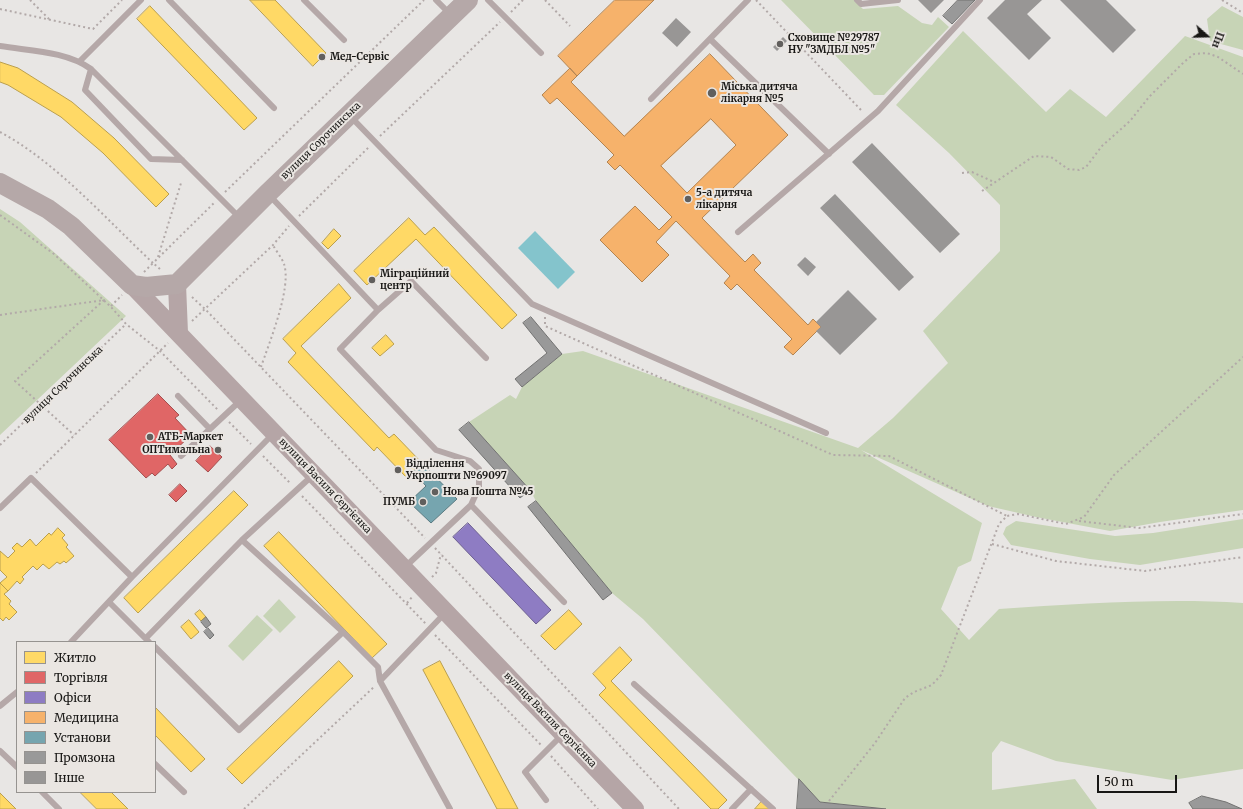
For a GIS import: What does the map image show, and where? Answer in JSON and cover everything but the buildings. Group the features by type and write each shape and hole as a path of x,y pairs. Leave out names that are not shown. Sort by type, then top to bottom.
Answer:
{"main road":[{"name":"вулиця Сорочинська","path":"177,284 267,194 468,0"},
{"name":"вулиця Василя Сергієнка","path":"0,183 48,209 71,226 132,285 635,809"},
{"path":"132,285 146,286 177,284 179,333"}],"lane":[{"path":"80,61 141,0"},
{"path":"169,0 274,108"},
{"path":"304,0 344,40"},
{"path":"436,0 452,16"},
{"path":"488,0 506,16 541,53"},
{"path":"651,99 748,0"},
{"path":"857,0 861,4 898,0"},
{"path":"738,232 878,111 980,0"},
{"path":"710,39 829,154"},
{"path":"0,46 62,56 80,61 91,69 242,219"},
{"path":"91,69 85,90 151,159 182,160"},
{"path":"349,114 532,304 826,433"},
{"path":"267,194 378,310"},
{"path":"404,568 471,505 479,488 479,469 470,461 436,450 340,349 378,310 411,281 486,358"},
{"path":"178,396 210,429"},
{"path":"181,456 242,399"},
{"path":"72,641 132,577 274,432"},
{"path":"109,602 148,640 242,540 313,474"},
{"path":"0,508 31,478 132,577"},
{"path":"471,505 564,602"},
{"path":"242,540 343,632 378,667 380,681 450,809"},
{"path":"380,681 446,612"},
{"path":"156,648 239,730 343,632"},
{"path":"634,684 773,809"},
{"path":"0,706 16,693"},
{"path":"546,800 525,772 563,734"},
{"path":"0,751 16,767"},
{"path":"156,765 184,792"},
{"path":"732,809 751,789"},
{"path":"43,793 59,809"}],"path":[{"path":"30,0 49,20"},
{"path":"0,9 93,29 122,0"},
{"path":"0,132 22,144 66,181 153,263 424,0"},
{"path":"31,478 160,351 206,310 273,245 293,221 375,141 523,0"},
{"path":"545,0 570,26"},
{"path":"756,0 861,110"},
{"path":"1222,0 1243,12"},
{"path":"982,191 1034,156 1051,157 1068,169 1079,170 1086,167 1102,146 1130,121 1154,92 1194,54 1207,53 1218,57 1243,74"},
{"path":"962,173 972,172 994,182"},
{"path":"158,258 181,183"},
{"path":"0,215 54,254 104,300 126,324 160,351 407,603 452,654 546,750 598,809"},
{"path":"261,367 283,302 284,265 273,245"},
{"path":"0,315 104,300"},
{"path":"74,435 15,381 104,300"},
{"path":"206,310 430,543 679,809"},
{"path":"546,310 545,326 833,455 889,456 1007,516"},
{"name":"вулиця Сорочинська","path":"0,445 43,406 126,324"},
{"path":"1066,524 1084,517 1114,475 1243,357"},
{"path":"829,801 875,743 904,698 914,692 932,685 942,675 999,524 1007,516 1018,514 1066,524 1082,520 1140,528 1243,514"},
{"path":"992,544 1056,561 1145,570 1243,557"},
{"path":"244,809 380,681"}],"green space":[{"path":"781,0 854,0 863,9 898,6 922,23 932,25 938,17 949,27 884,95 874,95"},
{"path":"1222,6 1243,17 1243,50 1210,41 1207,19"},
{"path":"963,31 1046,112 1070,89 1106,117 1185,36 1243,57 1243,510 1110,531 988,506 861,450 982,523 971,561 958,567 941,609 969,640 999,609 1151,601 1243,603 1243,769 1172,780 1056,761 1001,741 992,753 992,790 1075,779 1097,809 886,809 820,802 643,619 612,593 536,501 530,490 469,422 510,395 516,399 522,387 562,354 583,351 858,448 893,418 948,363 923,331 1000,251 1000,205 949,153 896,105"},
{"path":"0,209 20,222 126,316 0,435"},
{"path":"1243,519 1243,548 1140,565 1090,559 1011,545 1003,534 1006,527 1016,521 1115,536 1153,533"},
{"path":"279,599 296,617 280,633 263,616"},
{"path":"257,615 273,630 243,661 228,646"}],"water":[{"path":"535,231 575,272 558,289 518,248"}],"place":[{"name":"Сховище №29787 НУ \"ЗМДБЛ №5\"","path":"780,44"},
{"name":"Мед-Сервіс","path":"322,57"},
{"name":"Міська дитяча лікарня №5","path":"712,93"},
{"name":"5-а дитяча лікарня","path":"688,199"},
{"name":"Міграційний центр","path":"372,280"},
{"name":"АТБ-Маркет","path":"150,437"},
{"name":"ОПТимальна","path":"218,450"},
{"name":"Відділення Укрпошти №69097","path":"398,470"},
{"name":"Нова Пошта №45","path":"435,492"},
{"name":"ПУМБ","path":"423,502"}]}
